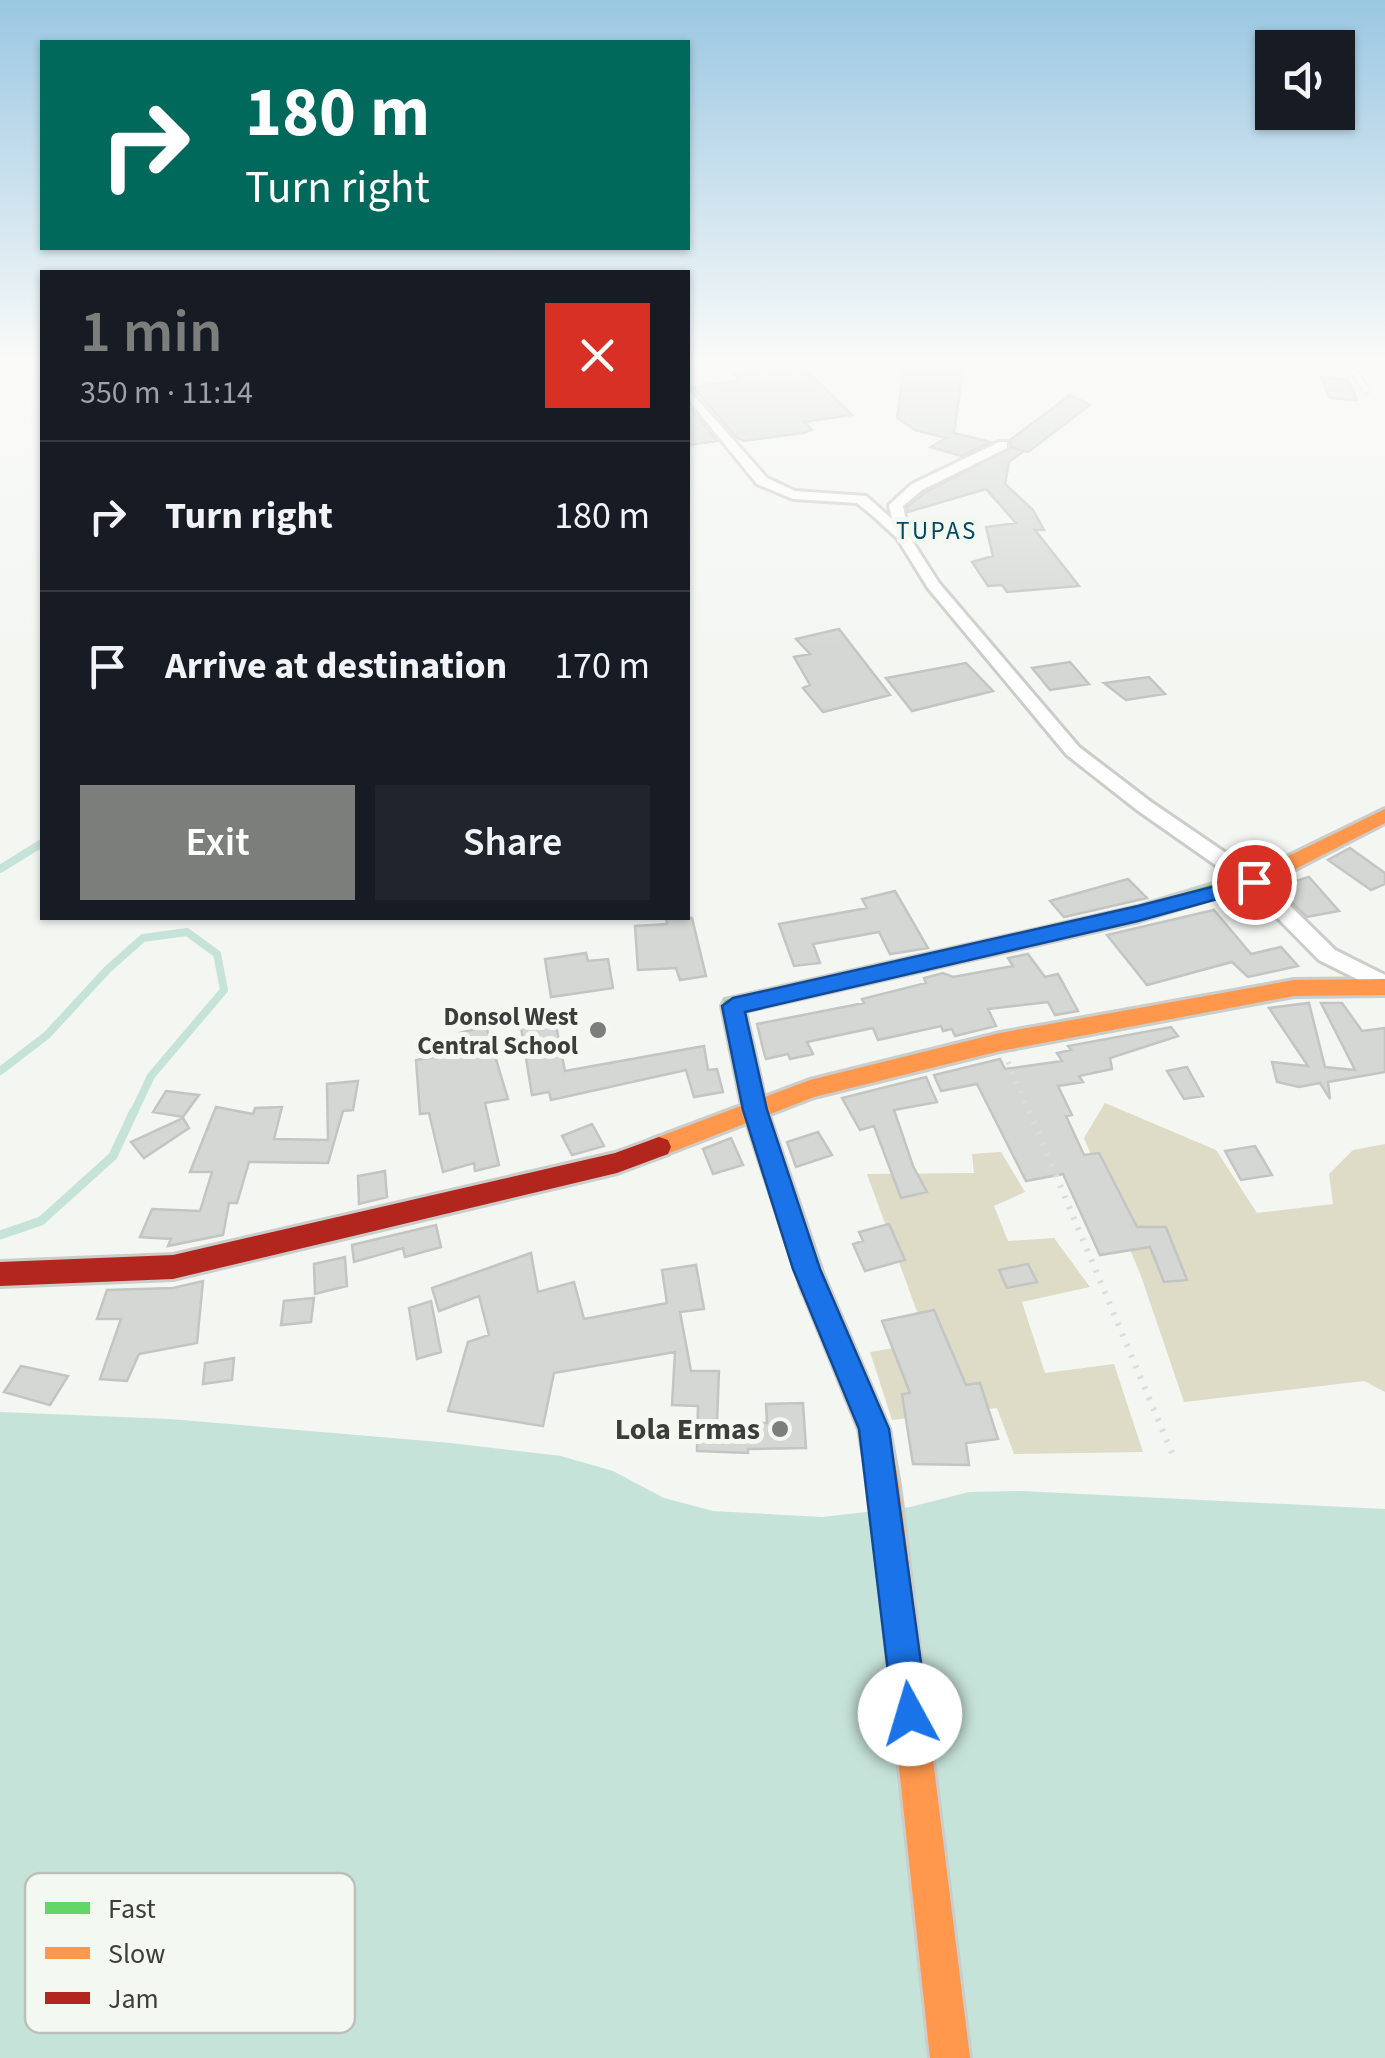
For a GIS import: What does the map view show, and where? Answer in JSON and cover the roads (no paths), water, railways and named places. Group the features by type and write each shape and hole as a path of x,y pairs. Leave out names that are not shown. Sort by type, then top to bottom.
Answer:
{"main road":[{"path":"950,2058 884,1485 874,1429 806,1269 755,1110 733,1006 1138,914 1254,882 1385,815"},
{"path":"0,1274 172,1267 616,1163 810,1089 1000,1042 1294,988 1385,986"}],"street":[{"path":"741,456 762,481 793,495 861,499 902,536 933,585 1073,751 1254,882 1327,955 1385,986"},
{"path":"902,536 896,506 917,486 980,456"}],"waterway":[{"path":"0,869 40,844"},
{"path":"0,1071 47,1035 108,969 143,938 187,932 217,954 224,990 151,1076 133,1114"},
{"path":"0,1235 41,1221 113,1156 134,1111"}],"place":[{"name":"Donsol West Central School","path":"598,1030"},
{"name":"Lola Ermas","path":"780,1429"}],"district":[{"name":"TUPAS","path":"937,530"}]}
